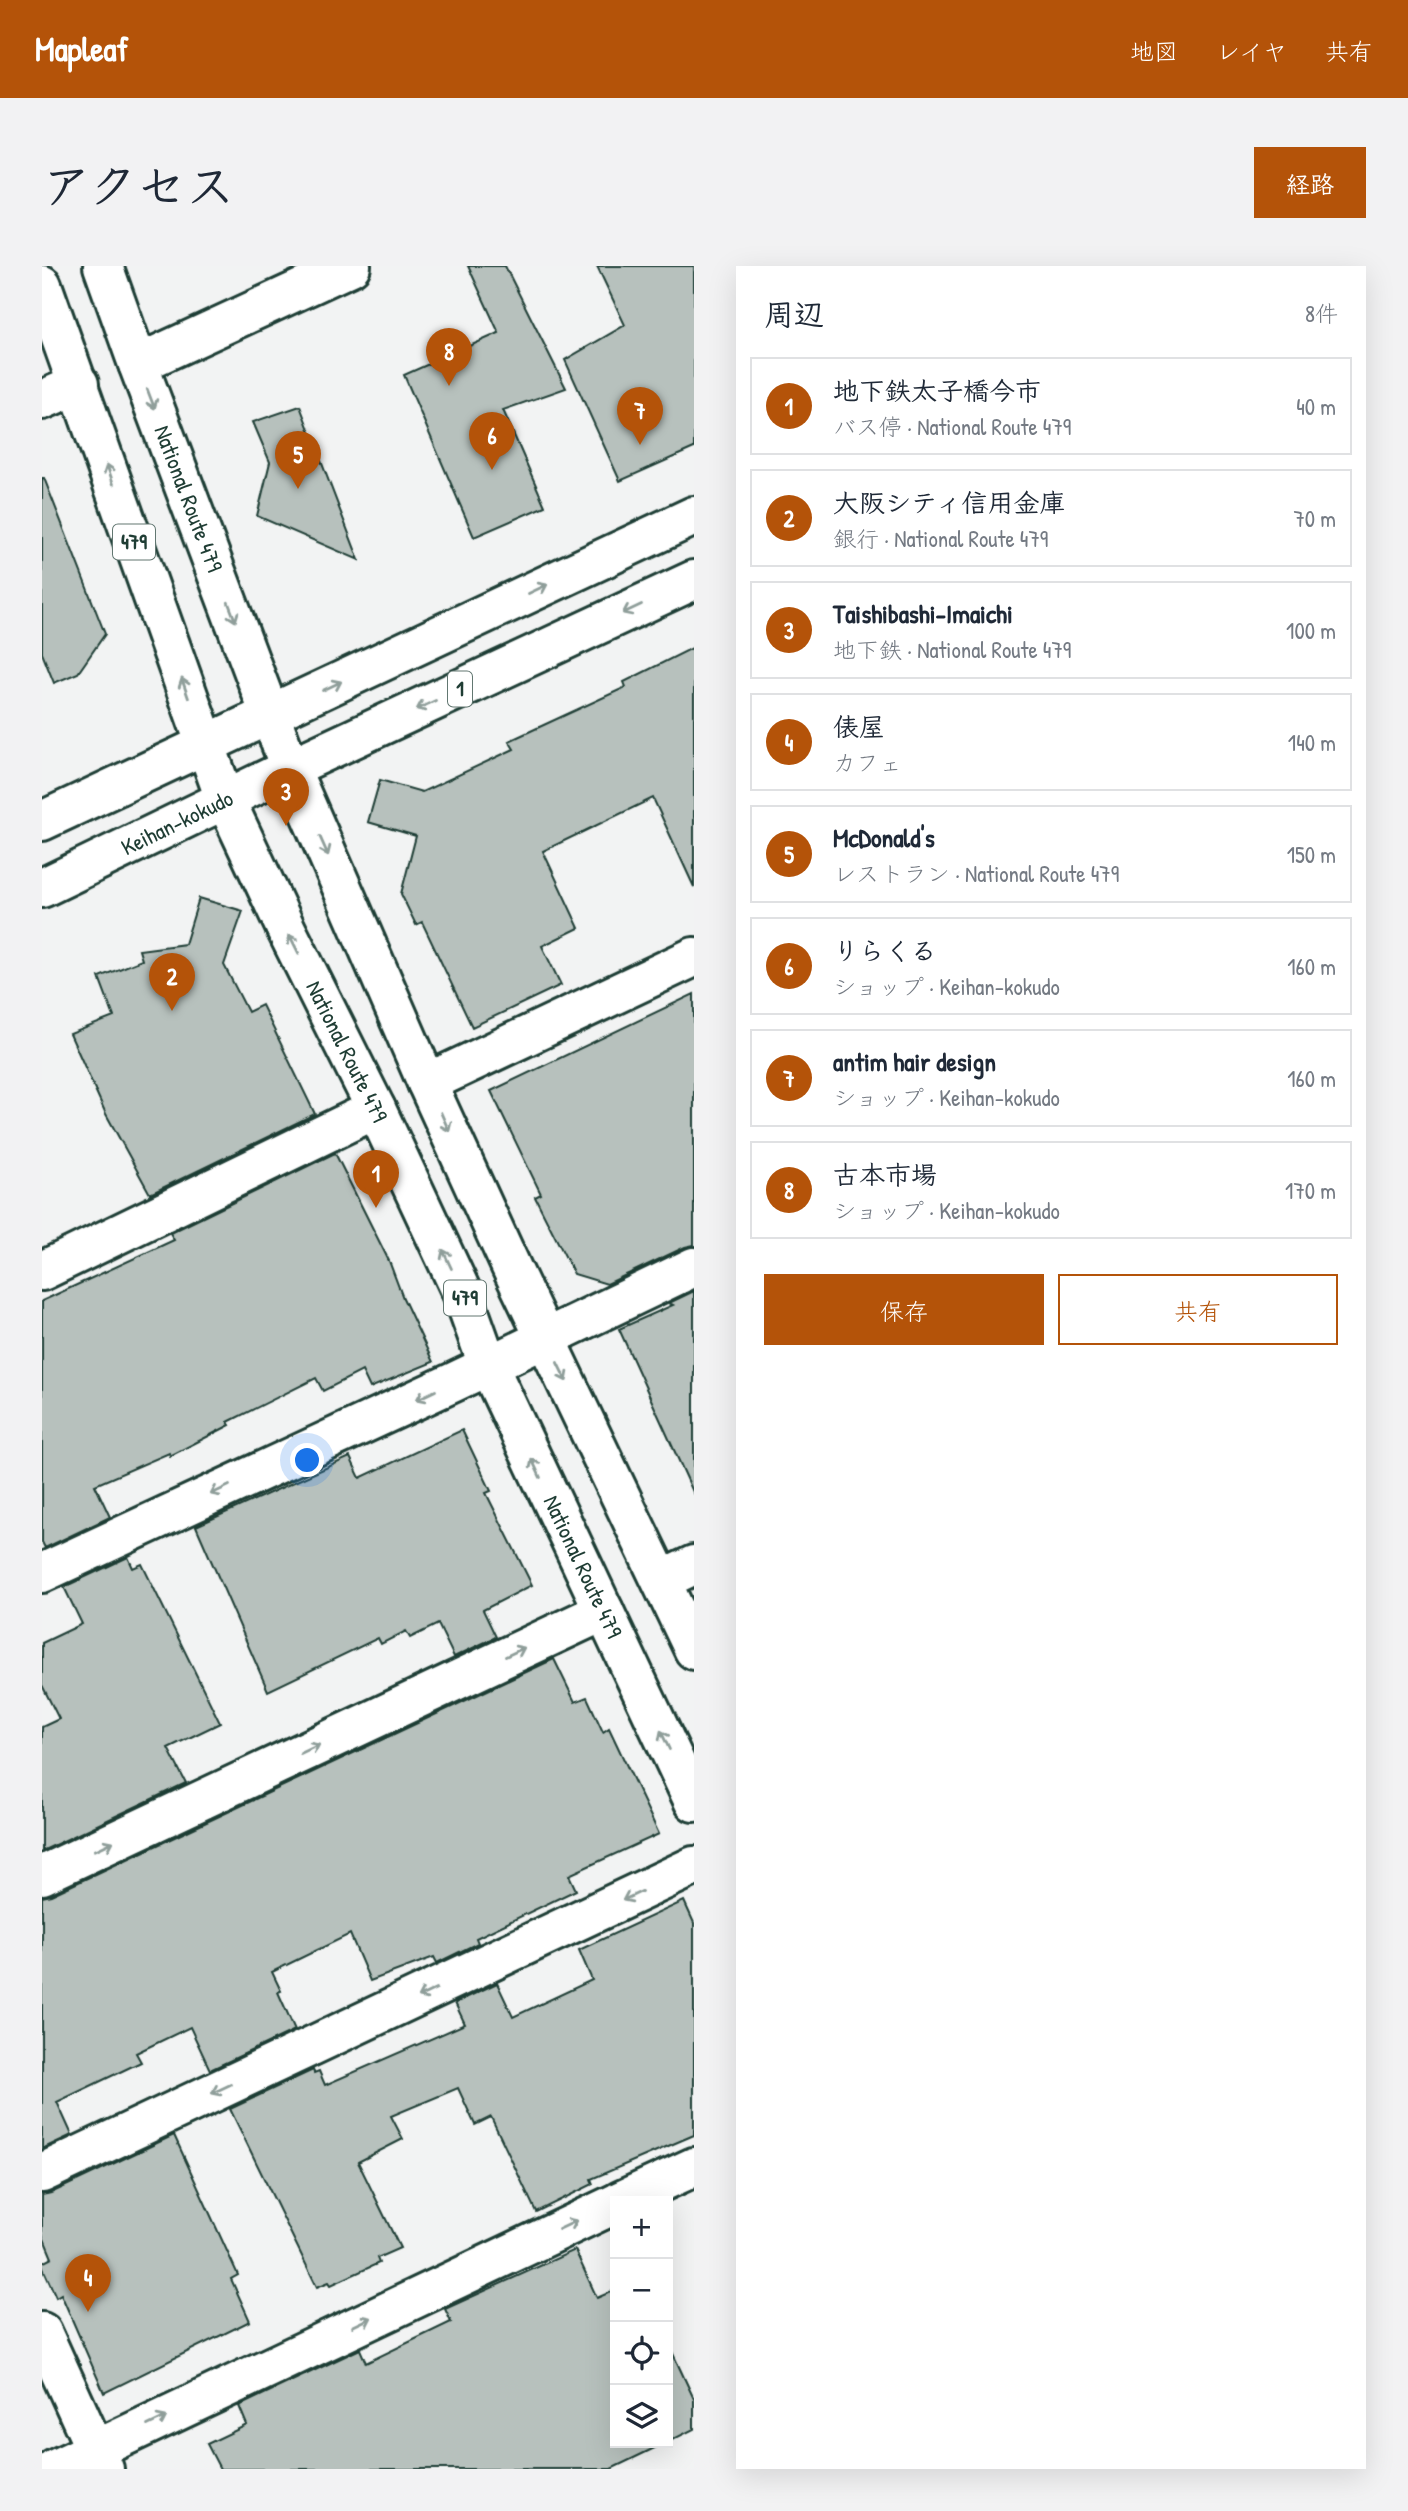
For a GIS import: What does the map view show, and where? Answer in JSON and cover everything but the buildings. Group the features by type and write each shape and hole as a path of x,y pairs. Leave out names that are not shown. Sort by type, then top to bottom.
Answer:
{"main road":[{"name":"National Route 479","path":"103,266 290,768 427,1083 545,1338 678,1573 694,1650"},
{"path":"138,364 351,266"},
{"name":"National Route 479","path":"42,285 225,799 463,1295 488,1366 694,1802"},
{"path":"42,400 79,384"},
{"path":"42,821 694,516"},
{"name":"Keihan-kokudo","path":"42,888 290,768 694,580"},
{"path":"427,1083 694,957"},
{"path":"42,1271 376,1109"},
{"path":"42,1573 694,1267"},
{"path":"42,1875 604,1611"},
{"path":"42,2173 694,1866"},
{"path":"631,2196 694,2167"},
{"path":"55,2469 100,2460 610,2206"},
{"path":"42,2332 100,2460"}],"place":[{"name":"古本市場","path":"449,386"},
{"name":"antim hair design","path":"640,445"},
{"name":"りらくる","path":"492,470"},
{"name":"McDonald's","path":"298,489"},
{"name":"Taishibashi-Imaichi","path":"286,826"},
{"name":"大阪シティ信用金庫","path":"172,1011"},
{"name":"地下鉄太子橋今市","path":"376,1208"},
{"name":"俵屋","path":"88,2312"}]}
